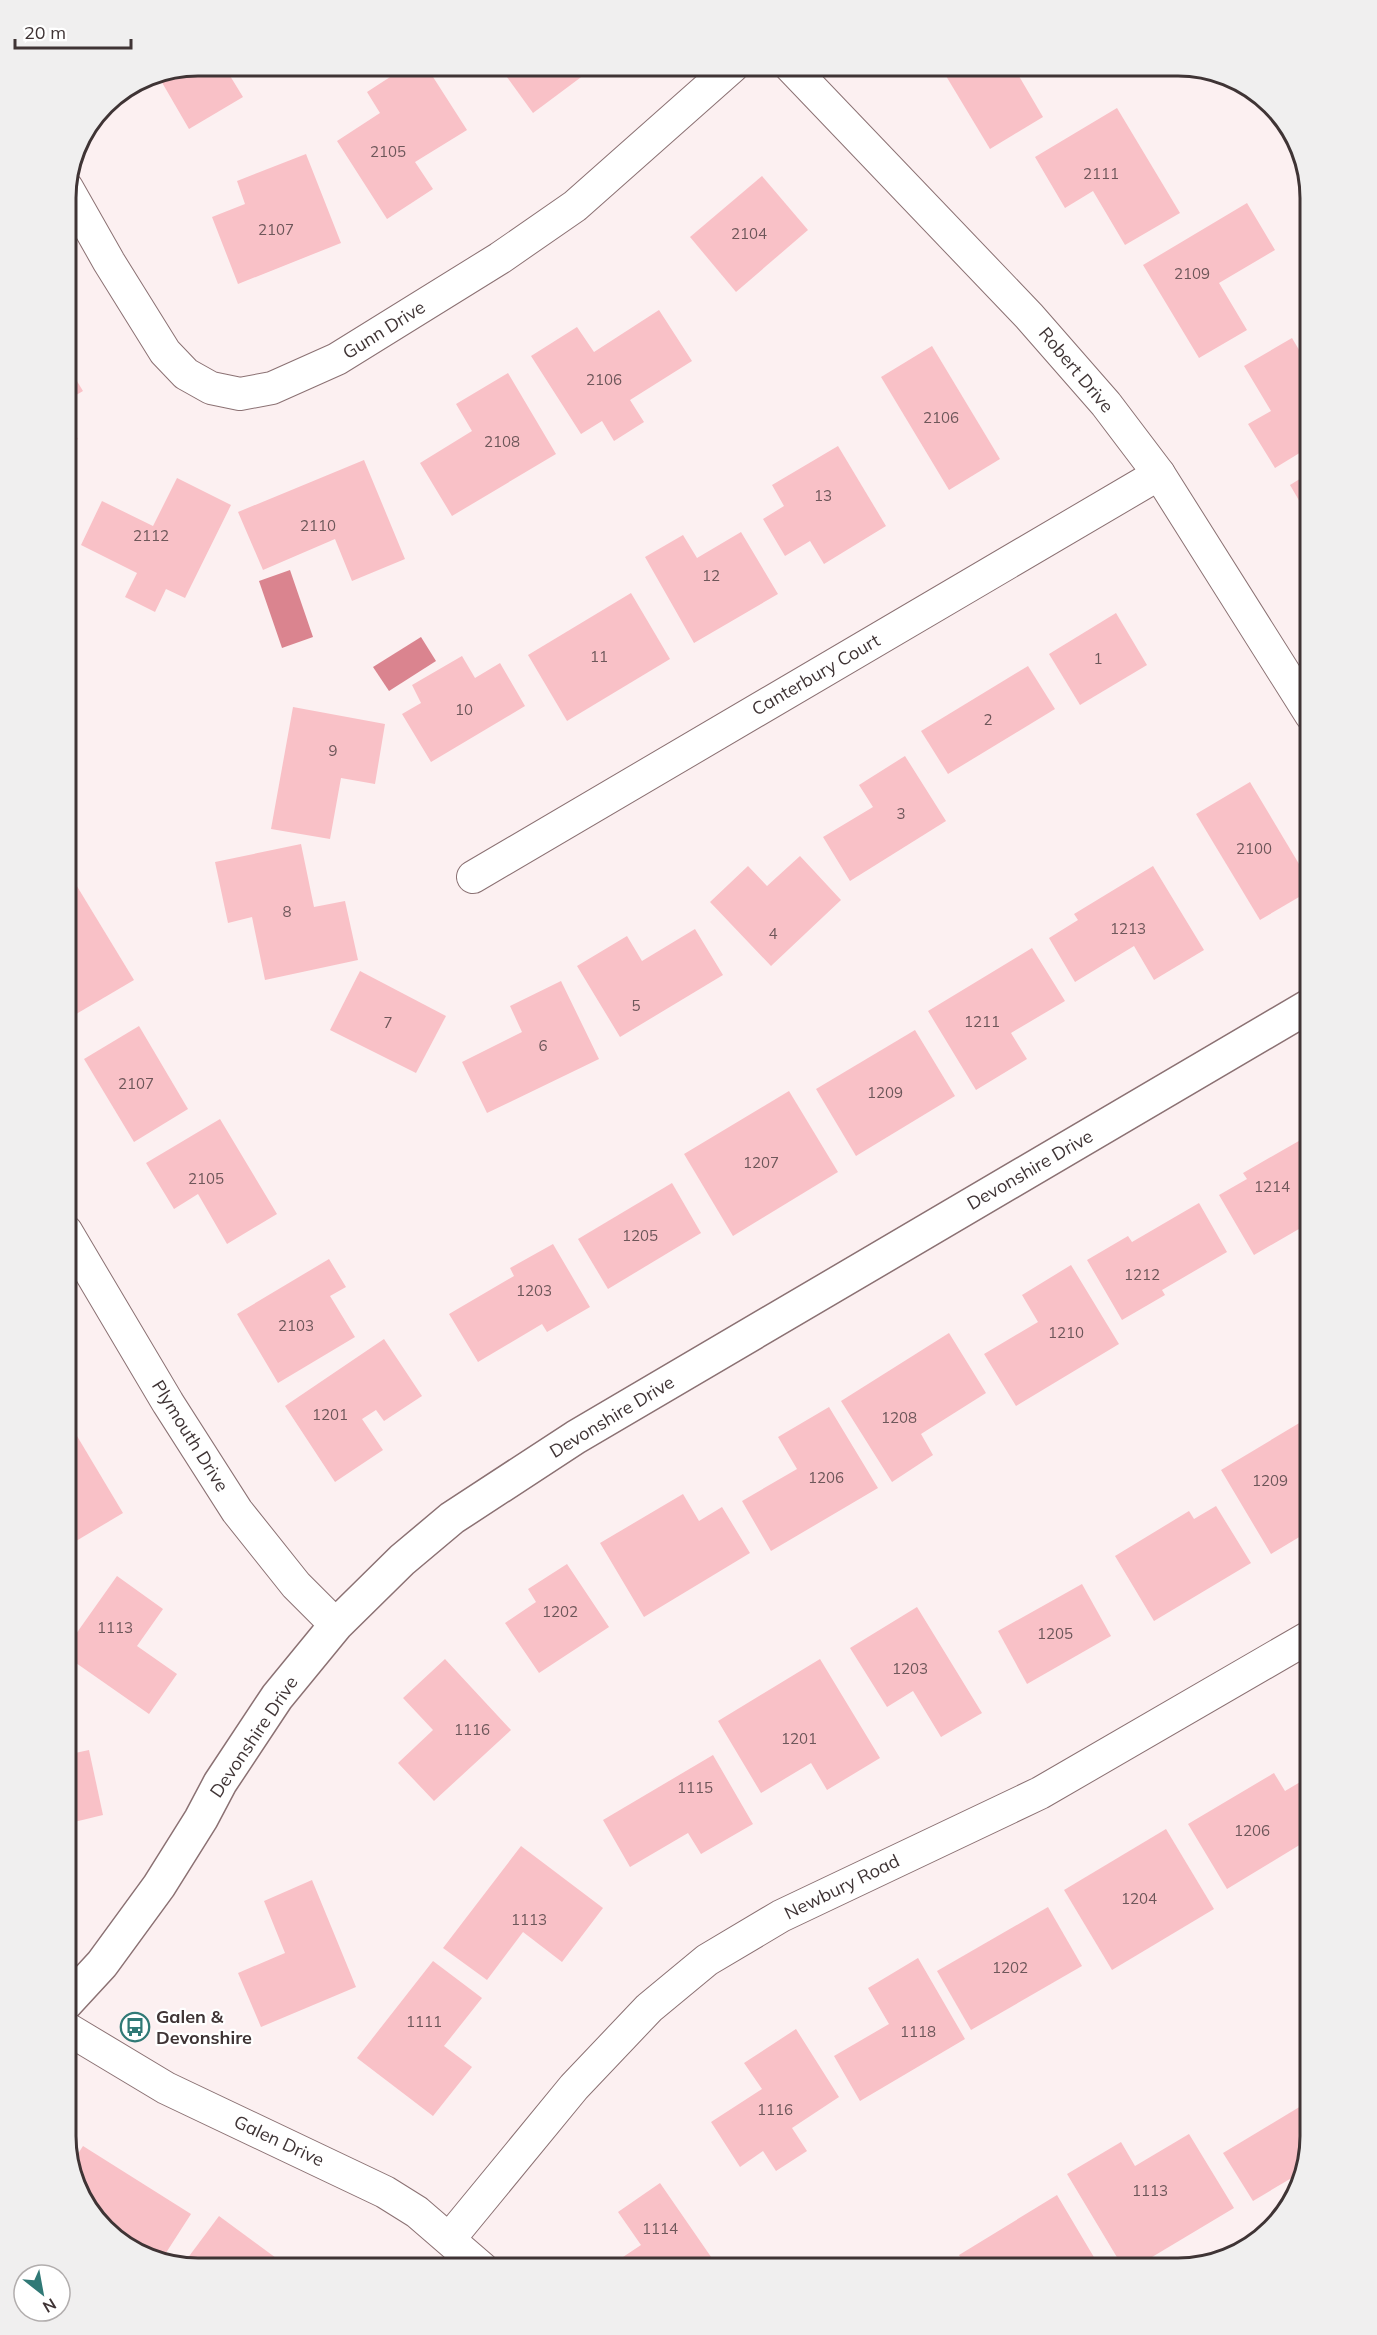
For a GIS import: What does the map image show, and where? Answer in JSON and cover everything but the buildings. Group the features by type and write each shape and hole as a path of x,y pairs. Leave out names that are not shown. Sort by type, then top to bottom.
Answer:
{"street":[{"name":"Gunn Drive","path":"77,206 165,352 186,374 211,388 240,394 272,388 337,358 500,258 575,206 721,77"},
{"name":"Robert Drive","path":"801,77 1029,316 1106,404 1159,474 1300,698"},
{"name":"Canterbury Court","path":"473,877 1159,474"},
{"name":"Devonshire Drive","path":"77,1991 102,1964 159,1886 220,1784 277,1697 336,1625 402,1560 452,1518 576,1437 1300,1011"},
{"name":"Plymouth Drive","path":"77,1250 168,1403 237,1511 296,1585 336,1625"},
{"name":"Newbury Road","path":"450,2238 574,2087 649,2008 707,1960 781,1916 1040,1793 1300,1642"},
{"name":"Galen Drive","path":"77,2035 166,2088 386,2192 417,2212 471,2258"}],"shaded area":[{"path":"290,570 313,637 282,648 259,581"},
{"path":"421,637 436,661 389,691 373,667"}],"place":[{"name":"Galen & Devonshire","path":"135,2027"}]}
